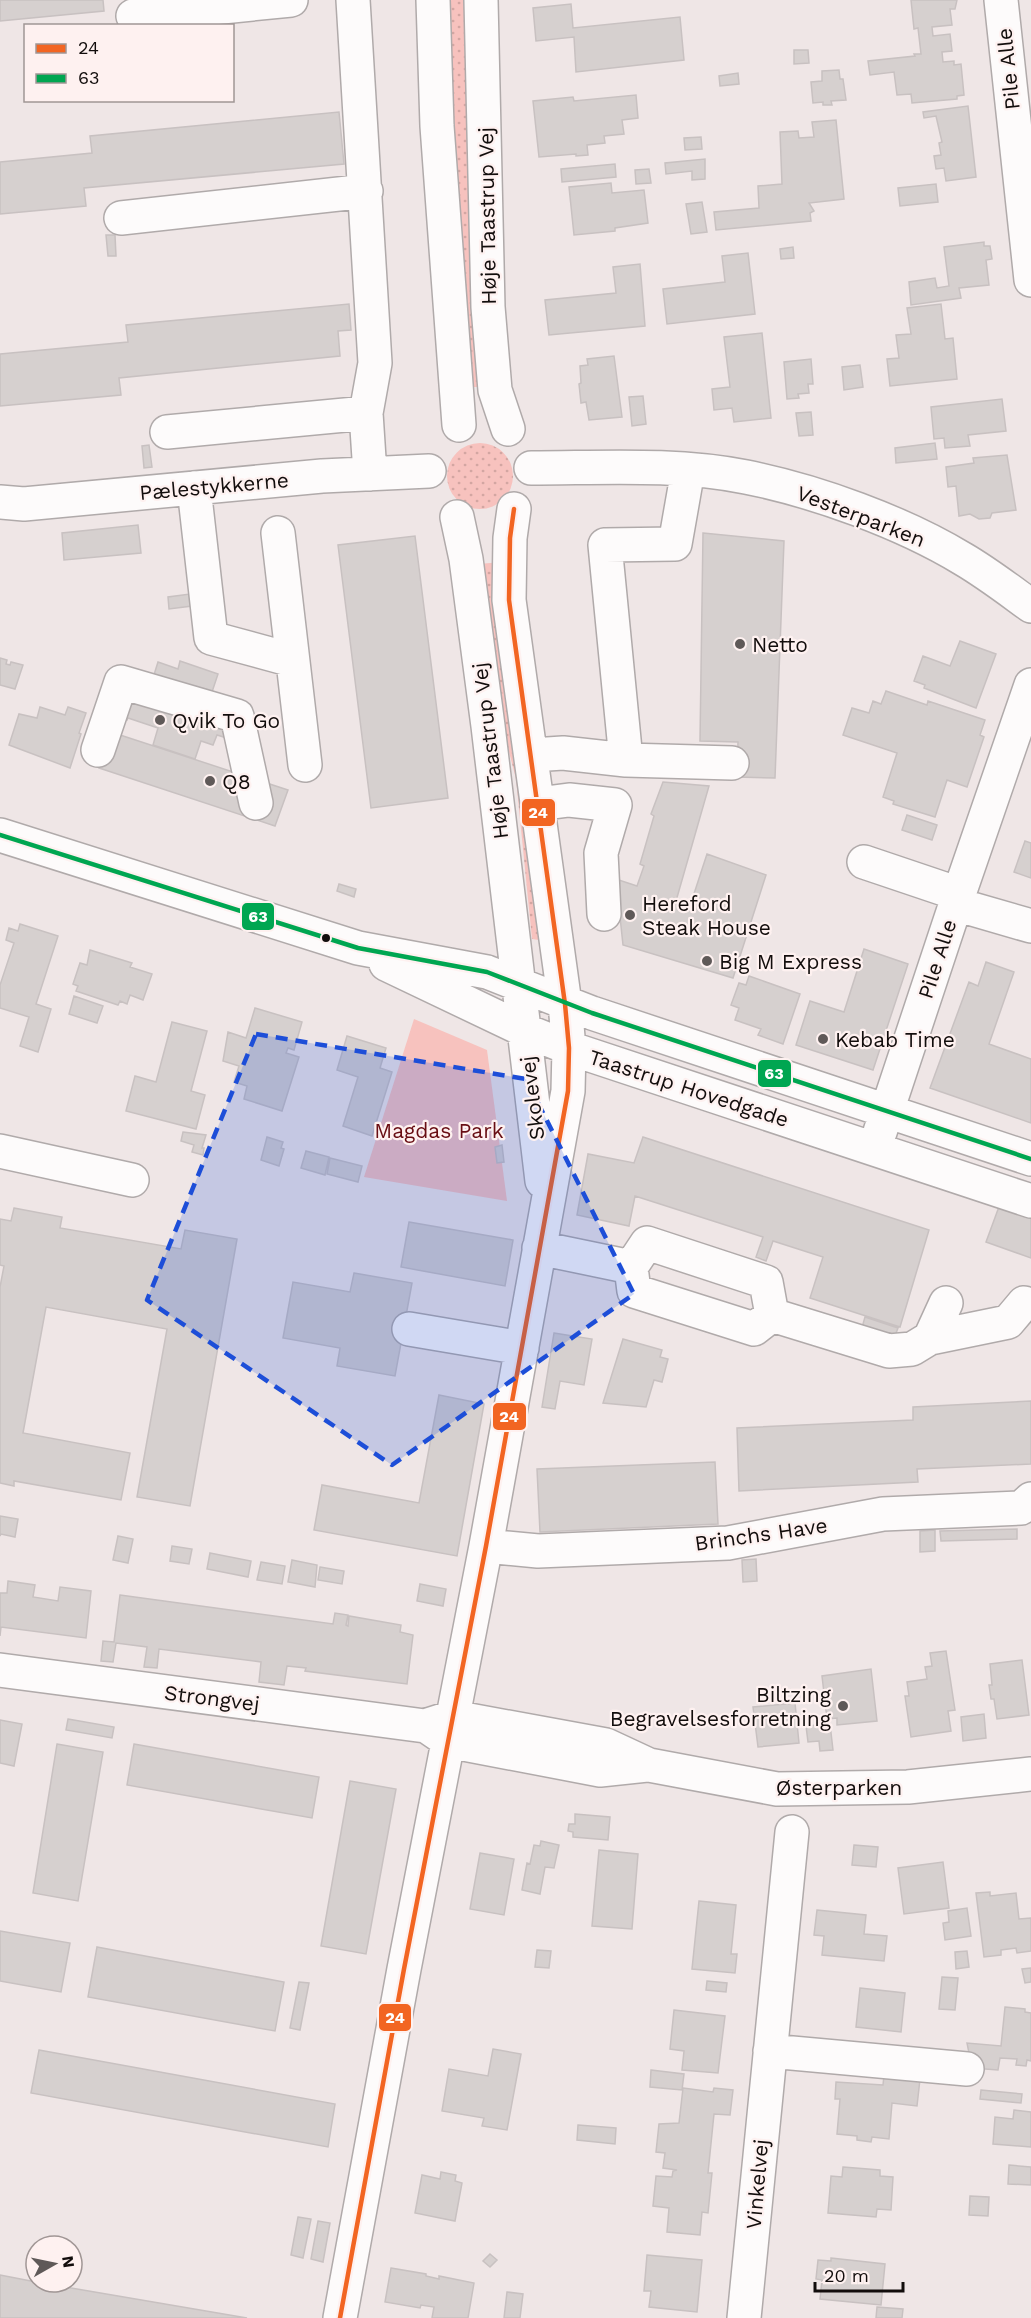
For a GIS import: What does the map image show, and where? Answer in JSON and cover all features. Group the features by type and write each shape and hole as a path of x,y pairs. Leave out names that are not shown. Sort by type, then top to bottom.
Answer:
{"street":[{"path":"133,16 291,0"},
{"path":"353,0 375,363 366,413 370,474"},
{"name":"Høje Taastrup Vej","path":"433,0 437,126 459,425"},
{"name":"Høje Taastrup Vej","path":"481,0 488,307 495,390 508,429"},
{"name":"Pile Alle","path":"1000,0 1031,280"},
{"path":"121,218 366,191"},
{"path":"167,432 366,413"},
{"path":"472,421 497,423 508,429 524,445 531,468 530,484 523,499 504,517 486,522 468,521 456,517 437,500 431,486 429,471 435,447 450,430 472,421"},
{"name":"Vesterparken","path":"531,468 622,467 688,470 745,477 822,496 897,526 963,558 1031,606"},
{"path":"626,760 604,545 675,544 688,470"},
{"name":"Pælestykkerne","path":"0,502 24,504 194,488 429,471"},
{"path":"194,488 211,638 292,660"},
{"name":"Høje Taastrup Vej","path":"514,510 510,538 509,600 566,1004"},
{"name":"Høje Taastrup Vej","path":"456,517 466,559 487,714 518,986"},
{"path":"278,533 304,765"},
{"path":"98,750 122,682 237,716 256,803"},
{"name":"Pile Alle","path":"874,1150 1031,685"},
{"path":"532,755 563,753 626,760 732,763"},
{"path":"538,804 569,800 615,805 601,853 604,914"},
{"name":"Taastrup Hovedgade","path":"0,835 358,948 487,972 566,1004 1031,1159"},
{"path":"864,862 957,899"},
{"name":"Pile Alle","path":"957,899 1031,926"},
{"name":"Taastrup Hovedgade","path":"358,948 408,976 524,1030 569,1048 1031,1201"},
{"name":"Skolevej","path":"518,986 546,1210"},
{"name":"Skolevej","path":"340,2318 400,1991 442,1728 486,1546 568,1091 569,1048 566,1004"},
{"path":"0,1151 132,1180"},
{"path":"647,1243 766,1282 772,1315 754,1329 634,1291 631,1267 647,1243"},
{"path":"539,1248 631,1267"},
{"path":"930,1338 946,1303"},
{"path":"772,1315 889,1352 912,1349 930,1338 1008,1322 1024,1303"},
{"path":"409,1329 522,1347"},
{"name":"Brinchs Have","path":"486,1546 538,1551 728,1543 883,1514 1021,1508 1031,1498"},
{"name":"Strongvej","path":"0,1670 442,1728"},
{"name":"Østerparken","path":"442,1728 606,1745 649,1765 777,1789 897,1788 1031,1774"},
{"name":"Vinkelvej","path":"744,2318 792,1832"},
{"path":"770,2051 967,2069"}],"highlighted area":[{"path":"256,1034 526,1079 634,1294 392,1465 147,1300"}],"green space":[{"path":"450,0 467,0 480,387 463,387"},
{"path":"480,443 493,446 503,453 510,463 513,476 510,489 503,499 493,506 480,509 467,506 457,499 450,489 447,476 450,463 457,453 467,446"},
{"path":"501,562 505,632 539,940 532,939 516,779 498,709 479,564"},
{"name":"Magdas Park","path":"414,1019 487,1050 507,1201 364,1177"}],"building":[{"path":"0,0 103,0 104,11 0,21"},
{"path":"911,0 957,0 955,9 950,9 952,25 932,27 933,36 950,34 952,51 942,52 943,62 954,61 954,65 961,64 964,95 957,96 957,99 912,103 911,94 897,95 894,72 870,75 868,61 921,54 918,28 914,29"},
{"path":"571,4 573,28 680,17 684,60 576,72 574,37 536,41 533,8"},
{"path":"794,50 808,50 809,63 794,64"},
{"path":"839,70 840,79 843,79 846,100 831,101 832,105 823,105 823,102 813,103 811,82 822,81 822,71"},
{"path":"738,73 739,84 720,86 719,76"},
{"path":"636,95 638,118 622,120 624,134 604,136 605,143 587,145 588,155 539,157 533,101 573,97 574,101"},
{"path":"968,106 976,177 946,181 944,168 936,169 934,156 941,155 939,143 942,142 936,116 924,118 923,112"},
{"path":"339,112 344,164 84,188 86,206 0,214 0,162 92,153 90,136"},
{"path":"836,120 844,199 809,203 814,211 810,213 811,221 716,230 714,212 759,208 758,186 782,184 780,132 798,131 799,138 814,137 812,122"},
{"path":"701,137 702,149 685,150 684,138"},
{"path":"705,159 705,179 692,180 692,171 666,174 665,163"},
{"path":"615,164 616,177 562,182 561,169"},
{"path":"649,169 651,183 636,184 635,170"},
{"path":"611,183 612,193 644,190 648,223 615,228 615,231 574,235 569,187"},
{"path":"936,184 938,202 900,206 898,188"},
{"path":"702,202 707,232 691,234 686,204"},
{"path":"106,235 115,235 116,256 108,256"},
{"path":"984,242 984,246 990,246 992,259 986,260 989,285 959,288 961,298 911,305 909,282 935,278 937,288 949,286 944,247"},
{"path":"793,247 794,258 781,259 780,249"},
{"path":"748,253 755,314 667,324 663,289 725,282 722,256"},
{"path":"640,264 645,326 549,335 545,300 616,293 613,267"},
{"path":"349,304 351,330 338,331 340,356 119,378 121,395 0,406 0,354 128,342 126,325"},
{"path":"941,304 945,339 953,338 957,379 890,386 887,359 899,358 896,335 911,334 907,308"},
{"path":"762,333 771,418 734,422 732,408 714,410 712,389 730,387 724,337"},
{"path":"614,356 622,417 589,420 586,402 581,403 580,366 588,365 587,359"},
{"path":"811,359 813,384 808,384 809,393 798,394 799,398 787,399 784,362"},
{"path":"860,365 863,387 844,390 842,367"},
{"path":"643,396 646,424 632,426 629,397"},
{"path":"1002,399 1006,431 968,435 970,446 945,448 944,438 934,439 931,407"},
{"path":"811,412 813,435 799,436 796,413"},
{"path":"935,443 937,459 896,463 895,448"},
{"path":"149,445 152,467 144,468 142,446"},
{"path":"1007,455 1016,510 992,513 990,518 979,519 970,514 959,516 956,486 948,487 946,467 974,463 973,458"},
{"path":"138,525 141,553 64,560 62,533"},
{"path":"703,533 784,541 775,778 737,777 738,742 700,741"},
{"path":"415,536 448,798 371,808 338,545"},
{"path":"190,594 192,606 169,609 168,597"},
{"path":"960,641 996,654 976,708 924,688 925,685 914,681 923,656 950,666"},
{"path":"0,658 7,660 6,664 10,665 11,662 23,665 15,689 0,685"},
{"path":"180,661 218,674 205,713 235,723 230,739 217,735 213,745 201,741 195,759 153,745 158,728 128,718 127,720 117,717 126,690 147,697 158,662 178,669"},
{"path":"886,691 927,705 928,701 985,720 980,735 984,737 967,787 947,780 935,817 893,804 894,801 883,797 897,753 843,735 852,708 869,713 873,701 881,704"},
{"path":"40,707 65,715 68,707 86,713 70,768 9,745 19,714 37,718"},
{"path":"111,732 288,790 275,826 99,768"},
{"path":"663,782 709,786 676,901 690,906 707,854 766,875 733,978 623,945 616,879 637,886 644,866 640,864 654,816 651,814"},
{"path":"907,815 937,825 932,840 902,830"},
{"path":"1025,841 1031,843 1031,878 1014,872"},
{"path":"339,884 356,889 354,897 337,891"},
{"path":"20,924 58,936 36,1004 51,1009 38,1052 20,1046 29,1017 0,1008 0,985 14,943 6,940 9,928 18,931"},
{"path":"864,949 908,964 873,1070 796,1045 810,1001 844,1012"},
{"path":"90,950 132,963 130,967 152,974 143,1000 130,995 127,1004 120,1001 118,1005 76,991 78,986 73,984 80,963 87,965"},
{"path":"986,962 1014,972 989,1044 1031,1059 1031,1123 930,1088 969,982 978,986"},
{"path":"749,976 800,994 783,1044 758,1035 761,1029 735,1020 739,1008 731,1005 739,983 746,985"},
{"path":"74,996 103,1006 97,1023 69,1014"},
{"path":"255,1008 302,1022 294,1050 288,1048 286,1053 299,1057 282,1111 244,1099 247,1086 234,1082 239,1066 223,1061 228,1032 246,1038"},
{"path":"172,1022 207,1031 191,1091 205,1095 196,1129 126,1111 135,1076 156,1082"},
{"path":"347,1036 386,1048 380,1068 392,1072 372,1136 343,1126 358,1077 337,1070"},
{"path":"183,1132 206,1135 202,1148 204,1148 203,1155 192,1152 194,1145 181,1141"},
{"path":"267,1137 283,1142 281,1148 284,1149 279,1166 261,1160"},
{"path":"643,1137 929,1230 900,1327 810,1298 823,1257 773,1241 766,1261 756,1257 763,1237 635,1196 629,1226 577,1215 588,1154 634,1163"},
{"path":"502,1145 504,1162 497,1163 495,1147"},
{"path":"306,1151 329,1157 325,1175 301,1168"},
{"path":"330,1158 362,1166 358,1182 327,1174"},
{"path":"1000,1204 1031,1215 1031,1258 986,1242"},
{"path":"14,1208 62,1217 60,1228 181,1249 185,1230 237,1239 190,1506 137,1497 167,1329 46,1307 23,1433 130,1453 121,1500 14,1481 14,1486 0,1483 0,1287 4,1266 0,1265 0,1219 11,1221"},
{"path":"409,1222 513,1240 505,1286 401,1267"},
{"path":"354,1273 412,1283 395,1376 337,1366 340,1348 283,1338 293,1282 350,1292"},
{"path":"865,1317 898,1328 893,1341 861,1331"},
{"path":"554,1333 592,1339 584,1385 560,1381 555,1409 542,1407"},
{"path":"623,1339 662,1350 660,1357 668,1359 662,1382 654,1380 646,1407 603,1403"},
{"path":"439,1395 484,1404 457,1556 314,1530 322,1485 419,1503"},
{"path":"1031,1401 1031,1464 917,1469 918,1482 739,1491 737,1428 913,1420 913,1407"},
{"path":"715,1462 718,1524 540,1532 537,1469"},
{"path":"0,1516 18,1519 15,1537 1,1534 0,1536"},
{"path":"1017,1529 1017,1539 941,1541 940,1531"},
{"path":"935,1530 935,1551 920,1552 920,1531"},
{"path":"118,1536 133,1539 128,1563 113,1560"},
{"path":"172,1546 192,1549 189,1564 170,1561"},
{"path":"210,1553 251,1561 248,1577 207,1569"},
{"path":"756,1559 757,1581 743,1582 742,1560"},
{"path":"292,1560 317,1565 315,1587 288,1582"},
{"path":"261,1562 285,1566 282,1584 257,1580"},
{"path":"320,1567 344,1571 342,1584 318,1580"},
{"path":"8,1581 35,1585 33,1597 58,1601 60,1587 91,1591 86,1638 1,1627 0,1636 0,1593 7,1593"},
{"path":"420,1584 446,1589 443,1606 417,1601"},
{"path":"120,1595 333,1624 335,1613 348,1615 346,1625 348,1626 349,1616 401,1625 400,1632 413,1635 407,1684 305,1671 306,1668 287,1666 284,1685 259,1682 261,1662 159,1649 157,1668 144,1667 147,1647 116,1643 113,1662 101,1661 103,1641 114,1642"},
{"path":"946,1651 955,1710 948,1711 951,1731 911,1737 905,1696 909,1696 907,1682 927,1679 925,1667 932,1666 930,1653"},
{"path":"1022,1660 1029,1715 997,1719 989,1685 992,1685 990,1664"},
{"path":"871,1669 877,1721 837,1725 837,1718 827,1719 822,1676"},
{"path":"795,1703 799,1743 758,1747 753,1707"},
{"path":"984,1714 986,1738 963,1741 961,1717"},
{"path":"68,1719 114,1727 112,1738 66,1730"},
{"path":"0,1720 22,1724 14,1766 0,1763"},
{"path":"830,1724 833,1750 820,1751 819,1741 808,1742 806,1726"},
{"path":"57,1744 103,1752 78,1901 33,1893"},
{"path":"134,1744 319,1777 312,1818 127,1785"},
{"path":"350,1781 396,1789 366,1954 321,1946"},
{"path":"575,1814 610,1817 608,1840 573,1837 573,1832 568,1831 569,1824 575,1824"},
{"path":"541,1841 559,1845 554,1868 545,1867 540,1894 522,1890 527,1863 530,1864 534,1845 540,1846"},
{"path":"854,1845 878,1847 876,1867 852,1865"},
{"path":"599,1850 638,1854 632,1929 592,1926"},
{"path":"480,1853 514,1859 504,1915 470,1909"},
{"path":"943,1862 949,1908 904,1914 898,1868"},
{"path":"990,1892 990,1896 1016,1893 1019,1919 1031,1918 1031,1951 1017,1953 1016,1948 1001,1950 1001,1955 984,1957 976,1893"},
{"path":"699,1901 736,1905 731,1954 737,1954 735,1973 692,1969"},
{"path":"967,1908 971,1936 945,1940 943,1923 949,1922 948,1911"},
{"path":"817,1910 866,1915 864,1934 887,1936 884,1961 822,1955 824,1936 814,1935"},
{"path":"0,1931 70,1943 61,1992 0,1981"},
{"path":"97,1947 284,1982 275,2031 88,1997"},
{"path":"537,1950 551,1951 549,1968 535,1967"},
{"path":"967,1951 969,1967 956,1969 955,1952"},
{"path":"1031,1968 1031,1982 1025,1983 1022,1969"},
{"path":"942,1977 958,1978 955,2010 939,2009"},
{"path":"707,1981 727,1983 726,1992 706,1990"},
{"path":"299,1982 309,1983 300,2030 290,2028"},
{"path":"860,1988 905,1993 901,2032 856,2027"},
{"path":"1005,2007 1025,2009 1025,2012 1031,2013 1031,2061 1027,2060 1026,2066 1016,2065 1017,2059 1000,2058 998,2070 972,2068 967,2043 1001,2046"},
{"path":"674,2010 725,2016 718,2073 682,2070 684,2051 670,2049"},
{"path":"493,2049 521,2054 507,2130 482,2126 484,2118 442,2111 449,2069 488,2076"},
{"path":"39,2050 335,2104 328,2147 31,2093"},
{"path":"651,2070 684,2074 682,2090 650,2087"},
{"path":"884,2075 920,2079 917,2106 892,2103 889,2139 872,2137 871,2142 857,2140 857,2136 837,2134 840,2099 835,2099 836,2082 883,2085"},
{"path":"683,2088 713,2092 714,2088 733,2090 730,2115 714,2114 708,2173 712,2173 708,2213 702,2212 700,2235 667,2232 669,2208 653,2206 656,2176 672,2177 673,2171 677,2170 663,2168 665,2153 656,2152 659,2124 679,2123"},
{"path":"981,2090 1022,2094 1021,2103 980,2099"},
{"path":"1014,2110 1031,2112 1031,2147 993,2144 995,2117 1013,2119"},
{"path":"578,2125 616,2128 615,2144 577,2140"},
{"path":"1009,2165 1031,2167 1031,2185 1008,2184"},
{"path":"843,2167 880,2170 880,2176 893,2177 891,2210 877,2209 876,2217 828,2213 831,2176 842,2177"},
{"path":"441,2172 456,2175 455,2181 462,2183 455,2221 415,2213 422,2175 440,2179"},
{"path":"970,2196 989,2197 988,2216 969,2215"},
{"path":"298,2217 311,2219 303,2258 291,2255"},
{"path":"318,2221 330,2223 323,2262 311,2259"},
{"path":"490,2254 497,2260 490,2267 483,2261"},
{"path":"647,2255 702,2260 697,2312 649,2307 651,2291 644,2291"},
{"path":"831,2258 885,2264 881,2305 820,2299 822,2280 816,2279 818,2260 831,2261"},
{"path":"391,2268 426,2274 426,2276 439,2279 439,2276 474,2283 468,2318 432,2318 434,2307 421,2305 420,2308 385,2302"},
{"path":"0,2275 24,2280 24,2294 84,2294 84,2290 247,2318 0,2318"},
{"path":"507,2292 523,2294 520,2318 504,2318"},
{"path":"877,2307 903,2309 902,2318 876,2318"}],"transit line":[{"name":"24","path":"340,2318 404,1969 486,1546 568,1091 569,1048 565,1004 509,600 510,538 514,509"},
{"name":"63","path":"0,835 358,948 487,972 592,1013 1031,1159"}],"place":[{"name":"Netto","path":"740,644"},
{"name":"Qvik To Go","path":"160,720"},
{"name":"Q8","path":"210,781"},
{"name":"Hereford Steak House","path":"630,915"},
{"name":"Big M Express","path":"707,961"},
{"name":"Kebab Time","path":"823,1039"},
{"name":"Biltzing Begravelsesforretning","path":"843,1706"}]}
